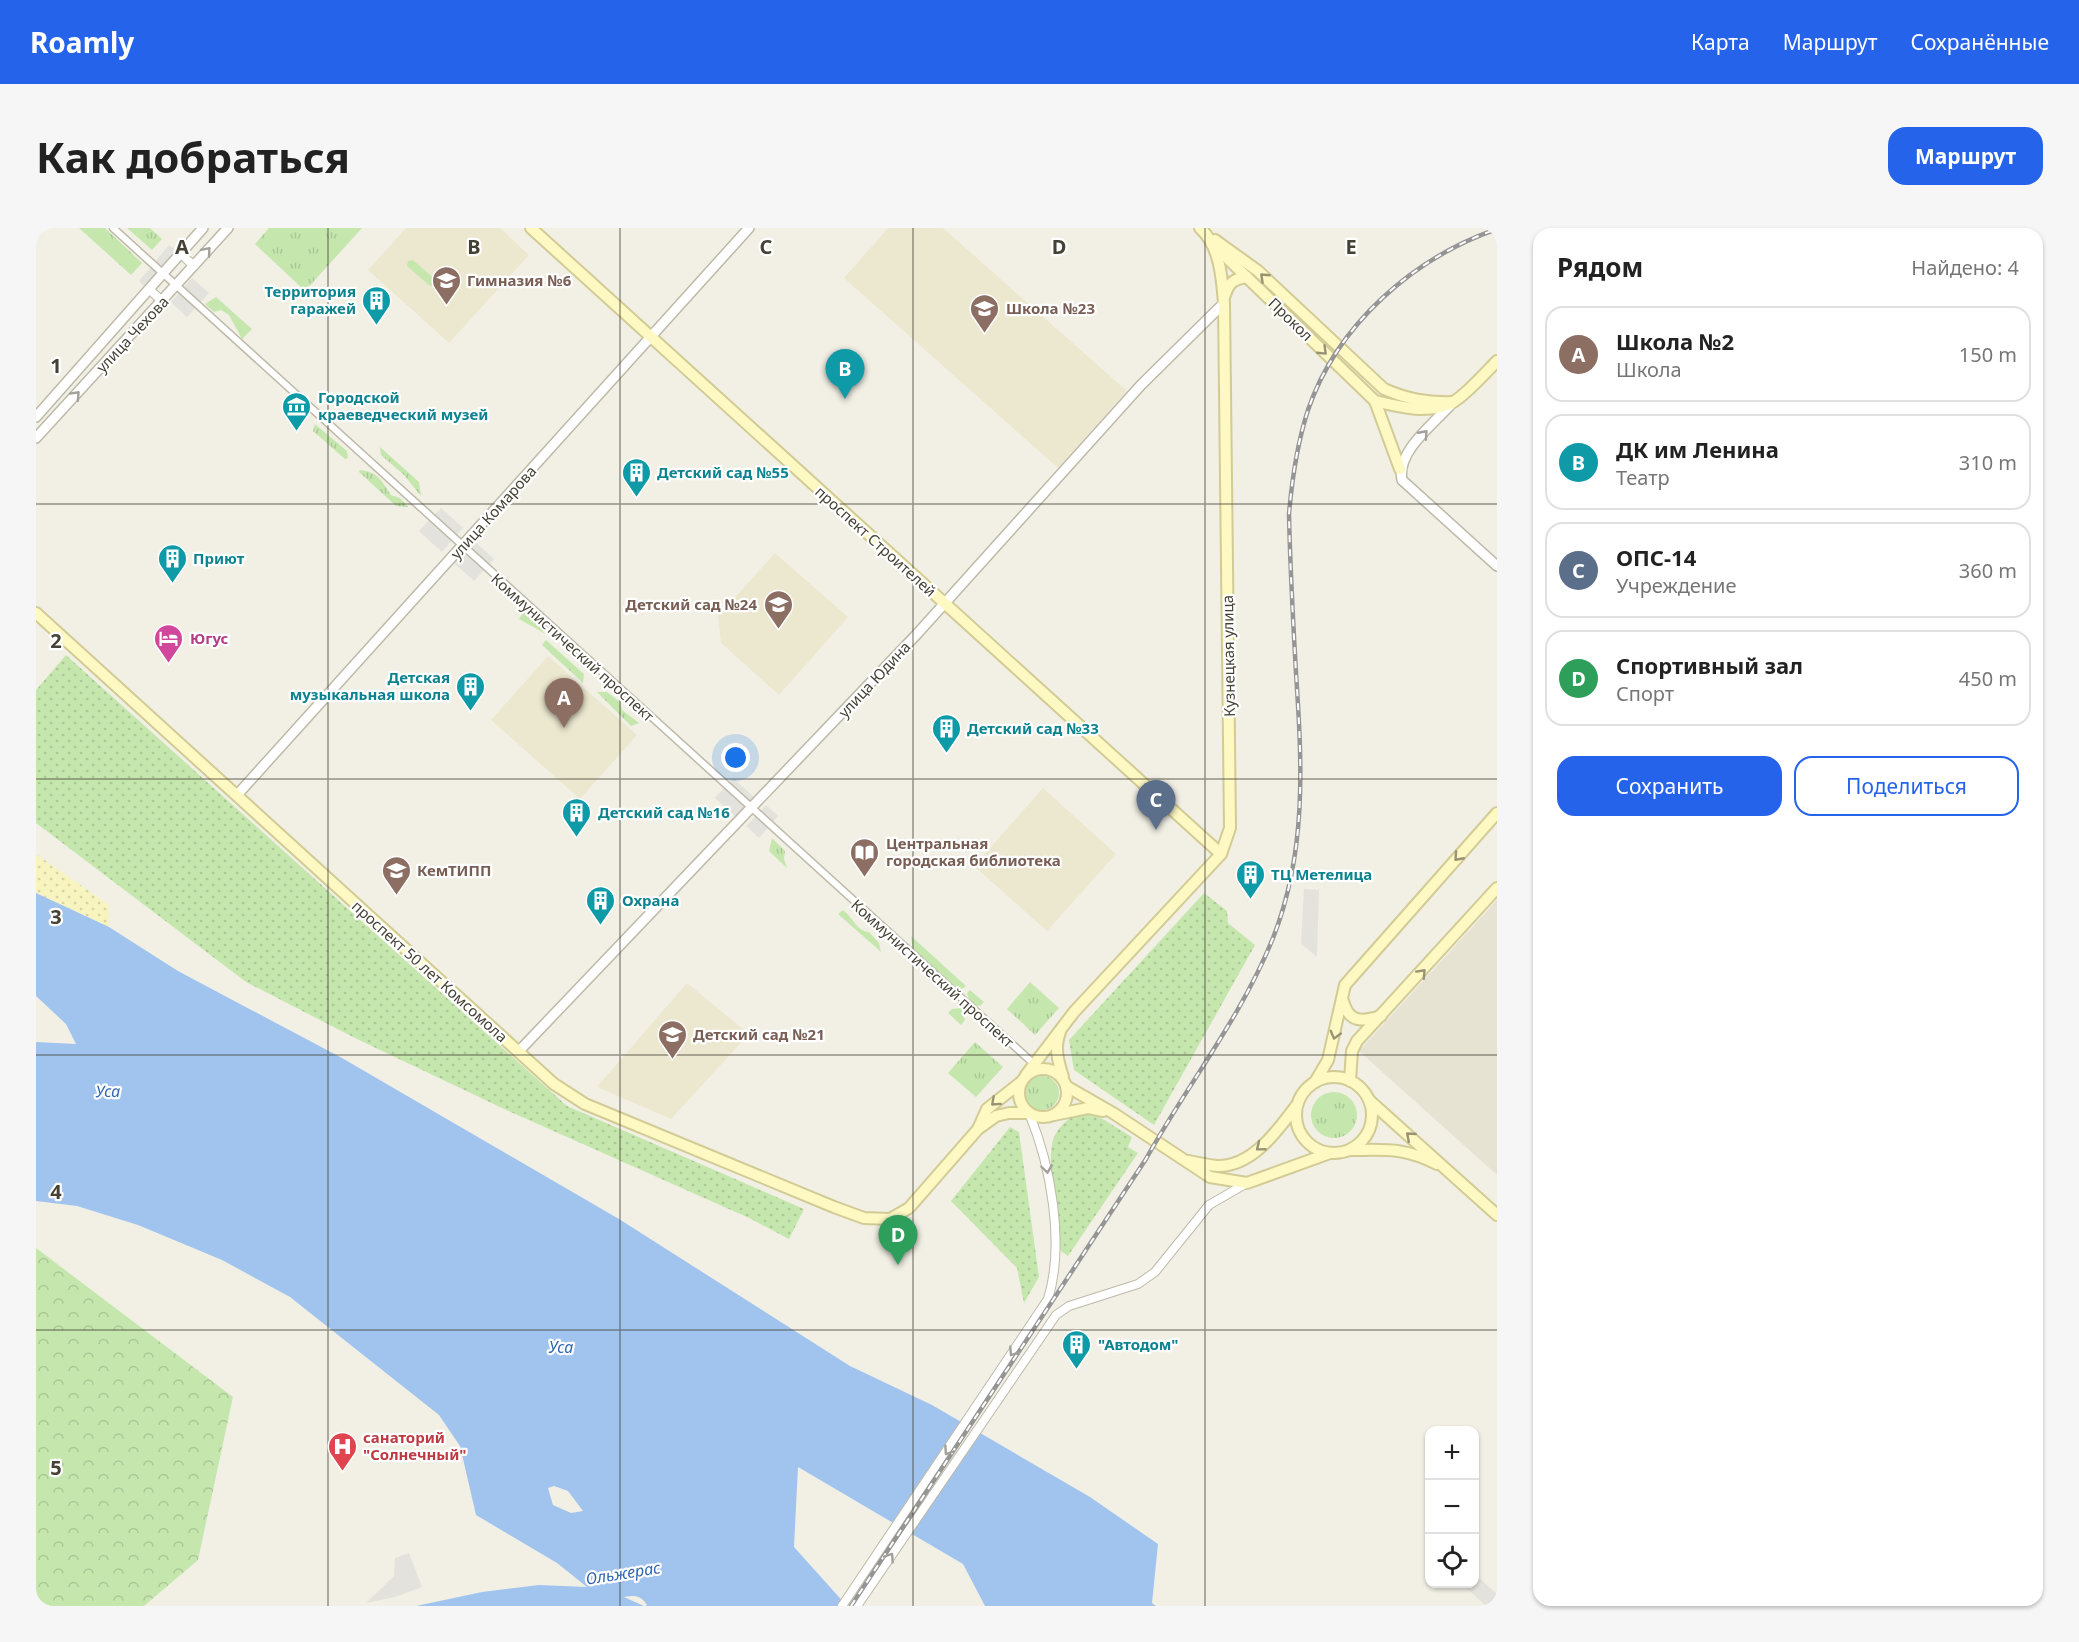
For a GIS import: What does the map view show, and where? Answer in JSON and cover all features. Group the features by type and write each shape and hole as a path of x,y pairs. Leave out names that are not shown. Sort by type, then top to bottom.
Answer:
{"main road":[{"name":"проспект Строителей","path":"531,228 1221,854"},
{"name":"Прокол","path":"1204,232 1375,401"},
{"name":"Кузнецкая улица","path":"978,1129 987,1109 1023,1079 1063,1026 1221,854 1226,844 1231,814 1224,301 1221,270 1204,232"},
{"path":"1204,232 1258,271 1384,389 1427,403 1453,402"},
{"path":"1224,301 1228,286 1235,279 1247,277"},
{"path":"1375,401 1425,410 1453,402 1497,361"},
{"path":"1375,401 1400,469"},
{"name":"проспект 50 лет Комсомола","path":"36,613 554,1084 585,1104 834,1208 864,1218 890,1219 909,1208 978,1129"},
{"path":"1183,1160 1218,1166 1239,1160 1258,1149 1276,1132 1308,1088 1315,1082 1328,1060 1345,985 1497,813"},
{"path":"1350,1081 1352,1051 1357,1041 1497,888"},
{"path":"1343,1000 1351,1017 1359,1021 1382,1016"},
{"path":"1051,1116 1063,1107 1067,1093 1057,1057 1057,1041 1063,1026"},
{"path":"1029,1113 1018,1096 1023,1079 1039,1068 1046,1068 1059,1075 1065,1083 1210,1177 1247,1183 1330,1153 1350,1150 1398,1149 1412,1152 1450,1171"},
{"path":"1315,1082 1327,1078 1350,1081 1365,1092 1372,1112 1367,1134 1350,1150"},
{"path":"1369,1100 1497,1215"},
{"path":"1298,1103 1298,1125 1302,1136 1319,1150 1330,1153"},
{"path":"978,1129 996,1116 1009,1113 1029,1113 1040,1117 1088,1108 1113,1113"}],"street":[{"name":"Коммунистический проспект","path":"113,228 1034,1064"},
{"name":"улица Чехова","path":"36,417 203,228"},
{"name":"улица Чехова","path":"36,438 228,228"},
{"name":"улица Комарова","path":"237,795 749,228"},
{"path":"181,254 194,266"},
{"path":"150,290 162,301"},
{"name":"улица Юдина","path":"519,1051 752,810 945,603 1141,385 1224,301"},
{"path":"1453,402 1406,454 1400,469 1406,484 1497,566"},
{"path":"843,1606 1048,1299 1055,1278 1056,1251 1047,1162 1029,1113"},
{"path":"857,1606 1056,1315 1069,1306 1127,1290 1155,1272 1209,1204 1247,1183"}],"shaded area":[{"name":"Гимназия №6","path":"406,228 500,228 529,255 449,343 368,270"},
{"name":"Школа №23","path":"888,228 943,228 1127,391 1058,468 844,278"},
{"path":"169,245 175,250 145,287 139,281"},
{"path":"192,278 209,293 187,317 171,302"},
{"path":"441,508 463,528 442,552 419,531"},
{"path":"473,540 494,559 474,581 453,562"},
{"name":"Детский сад №24","path":"775,553 848,617 779,695 721,643 718,616"},
{"path":"548,656 637,735 580,799 491,720"},
{"path":"733,778 756,799 738,819 715,798"},
{"path":"1043,788 1116,854 1047,931 974,866"},
{"path":"766,805 778,816 759,838 746,826"},
{"path":"1304,889 1319,890 1317,957 1301,944"},
{"path":"1497,900 1497,1175 1359,1051"},
{"name":"Детский сад №21","path":"687,983 749,1034 671,1119 597,1087"},
{"path":"409,1553 422,1587 395,1597 366,1603 394,1576 395,1558"},
{"path":"1479,1578 1497,1594 1497,1606 1486,1606 1466,1588 1479,1588"}],"green space":[{"path":"79,228 105,228 142,263 131,275"},
{"path":"127,228 150,228 162,239 152,250"},
{"path":"269,228 362,228 305,291 255,244"},
{"path":"413,260 436,280 435,285 430,286 407,266 408,261"},
{"path":"216,297 252,329 242,339 229,315 221,310 214,312 205,304"},
{"path":"315,424 347,451 348,458 345,459 313,431"},
{"path":"380,447 419,482 421,496 404,475 381,455"},
{"path":"360,470 376,475 391,495 400,498 408,507 396,506 359,472"},
{"path":"525,610 548,628 544,633 519,619"},
{"path":"546,640 584,674 583,683 542,645"},
{"path":"66,655 567,1106 804,1209 789,1239 749,1218 502,1108 357,1039 246,982 36,823 36,690"},
{"path":"597,692 607,692 620,702 622,710 639,723 631,726"},
{"path":"772,838 785,851 784,859 787,868 769,851"},
{"path":"1204,893 1227,911 1228,923 1255,945 1154,1125 1074,1070 1069,1040"},
{"path":"843,910 861,929 869,932 879,943 881,952 838,914"},
{"path":"911,936 966,986 959,991 913,949"},
{"path":"1030,982 1059,1008 1035,1035 1007,1009"},
{"path":"970,990 984,1002 980,1006 970,1005 963,1015 965,1020 961,1025 948,1013 952,1009 962,1008 969,999 967,993"},
{"path":"975,1042 1003,1067 976,1097 948,1073"},
{"path":"1042,1076 1054,1081 1059,1093 1054,1105 1042,1110 1030,1105 1025,1093 1030,1081"},
{"path":"1334,1092 1350,1099 1357,1115 1350,1131 1334,1138 1318,1131 1311,1115 1318,1099"},
{"path":"1079,1113 1093,1113 1132,1137 1128,1147 1138,1153 1068,1256 1061,1251 1051,1174 1052,1145 1057,1131"},
{"path":"1010,1127 1019,1132 1039,1277 1024,1303 1017,1268 951,1201"},
{"path":"36,1248 233,1397 198,1560 144,1606 36,1606"}],"sand":[{"path":"36,854 109,905 109,927 36,893"}],"water":[{"name":"Уса","path":"36,893 109,927 178,971 342,1058 619,1219 850,1366 932,1405 1090,1497 1158,1544 1152,1603 1156,1606 985,1606 963,1564 798,1467 794,1547 847,1606 645,1606 647,1605 642,1599 631,1596 624,1597 644,1606 416,1606 482,1592 539,1585 587,1587 557,1563 476,1515 460,1446 439,1415 290,1297 222,1260 138,1225 77,1206 36,1201 36,1042 76,1044 66,1024 36,996","holes":["554,1486 568,1491 583,1511 571,1513 553,1505 548,1488"]}],"pier":[{"path":"964,1420 981,1430 910,1536 893,1526"}],"railway":[{"path":"851,1606 1146,1159 1230,1024 1260,967 1284,906 1292,873 1300,807 1300,741 1289,514 1296,462 1308,410 1321,379 1338,350 1358,323 1382,298 1436,258 1497,229"}],"place":[{"name":"Гимназия №6","path":"446,306"},
{"name":"Территория гаражей","path":"377,326"},
{"name":"Школа №23","path":"985,334"},
{"name":"ДК им Ленина","path":"845,399"},
{"name":"Городской краеведческий музей","path":"297,432"},
{"name":"Детский сад №55","path":"636,498"},
{"name":"Приют","path":"172,584"},
{"name":"Детский сад №24","path":"778,630"},
{"name":"Югус","path":"169,664"},
{"name":"Детская музыкальная школа","path":"471,712"},
{"name":"Школа №2","path":"564,728"},
{"name":"Детский сад №33","path":"946,754"},
{"name":"ОПС-14","path":"1156,830"},
{"name":"Детский сад №16","path":"577,838"},
{"name":"Центральная городская библиотека","path":"865,878"},
{"name":"КемТИПП","path":"396,896"},
{"name":"ТЦ Метелица","path":"1250,900"},
{"name":"Охрана","path":"601,926"},
{"name":"Детский сад №21","path":"672,1060"},
{"name":"Спортивный зал","path":"898,1265"},
{"name":"\"Автодом\"","path":"1077,1370"},
{"name":"санаторий \"Солнечный\"","path":"342,1472"}],"water label":[{"name":"Ольжерас","path":"623,1573"}]}
